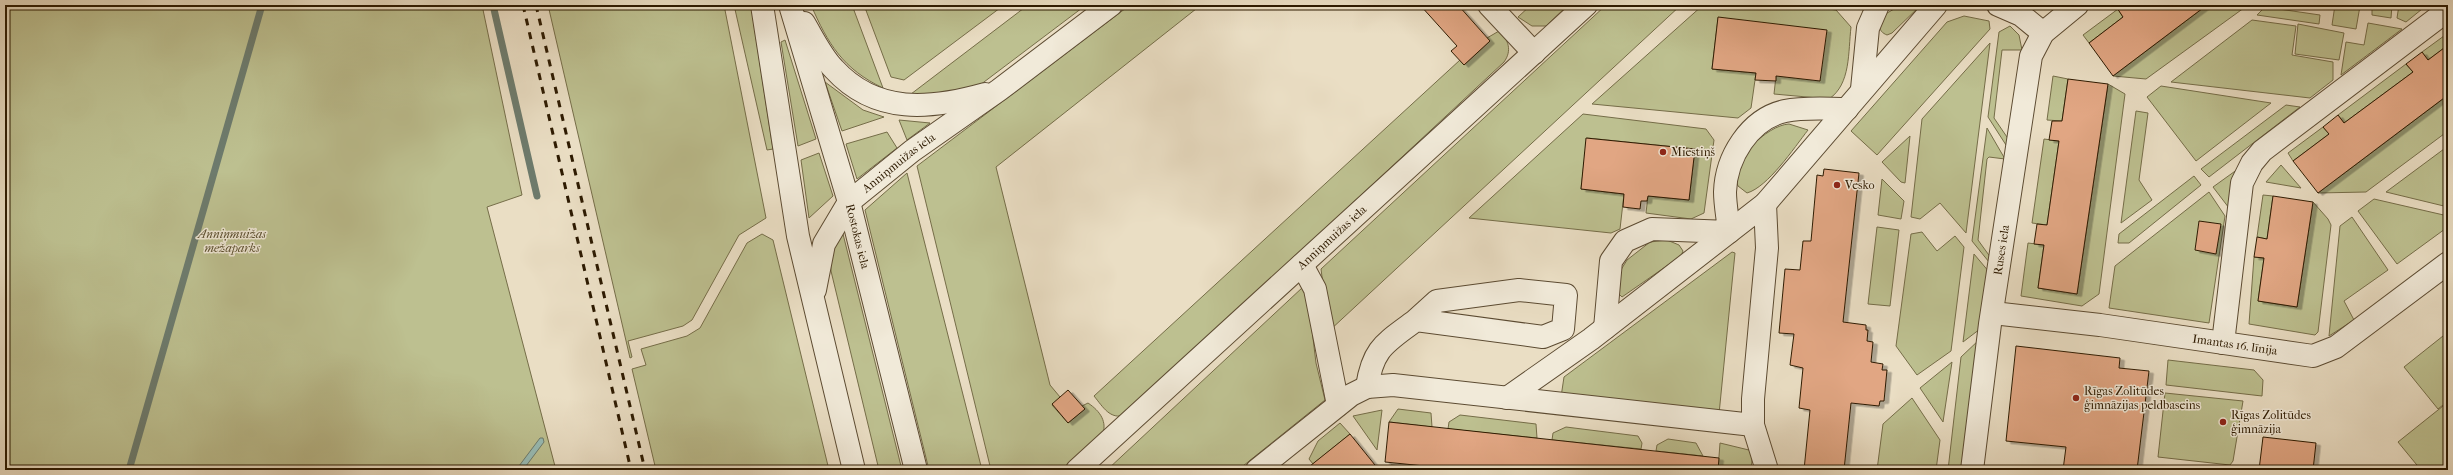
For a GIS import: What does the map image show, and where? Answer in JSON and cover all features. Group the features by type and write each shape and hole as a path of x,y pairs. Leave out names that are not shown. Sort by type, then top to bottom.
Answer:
{"street":[{"path":"762,5 798,236 854,470"},
{"name":"Anniņmuižas iela","path":"791,5 833,69 850,84 865,93 899,104 925,106 964,100 999,90"},
{"name":"Rostokas iela","path":"791,5 849,202 916,470"},
{"name":"Anniņmuižas iela","path":"813,303 824,244 849,202 912,151 999,90 1111,5"},
{"path":"1489,5 1534,53"},
{"name":"Anniņmuižas iela","path":"1077,470 1586,5"},
{"path":"1862,89 1868,28 1878,5"},
{"path":"1507,398 1605,328 1765,204 1847,109 1862,89 1936,5"},
{"path":"1998,5 2021,15 2043,32 2077,5"},
{"path":"2224,343 2242,183 2252,163 2262,151 2448,10"},
{"name":"Ruses iela","path":"1972,470 2030,56 2043,32"},
{"path":"1729,232 1725,192 1734,151 1747,134 1763,122 1784,112 1847,109"},
{"path":"1765,204 1767,248 1753,399 1753,425 1767,470"},
{"path":"1605,328 1611,261 1625,241 1652,229 1729,232"},
{"name":"Imantas 16. līnija","path":"1993,313 2313,356 2336,348 2448,263"},
{"path":"1302,265 1315,290 1338,405"},
{"path":"1367,387 1370,370 1376,354 1437,301 1519,290 1566,295 1563,330 1543,337 1416,320"},
{"path":"1257,470 1351,394 1367,387 1393,385 1753,425"}],"green space":[{"name":"Anniņmuižas mežaparks","path":"5,5 482,5 522,195 487,207 556,470 5,470"},
{"path":"548,5 724,5 766,218 739,235 692,320 683,326 628,341 632,357 630,358"},
{"path":"734,5 751,5 773,149 767,150"},
{"path":"811,5 852,5 883,88 869,81 857,72 838,54 824,32"},
{"path":"864,5 1004,5 904,80 891,77"},
{"path":"1028,5 1086,5 980,85 955,94 911,94"},
{"path":"1130,5 1201,5 996,167 1050,385 1060,397 1052,405 1068,423 1085,409 1082,406 1088,403 1102,417 1104,431 1102,436 1066,470 991,470 917,166"},
{"path":"1531,5 1568,5 1546,26 1532,26 1518,17"},
{"path":"1606,5 1681,5 1329,331 1321,269"},
{"path":"1703,5 1799,5 1836,10 1851,27 1849,57 1845,76 1841,85 1836,93 1829,99 1774,94 1776,76 1718,18 1712,69 1756,73 1751,108 1738,118 1592,104"},
{"path":"1901,5 1921,5 1892,33 1887,35 1880,30 1882,16"},
{"path":"2207,5 2248,5 2146,79 2113,76"},
{"path":"2335,5 2360,6 2356,29 2332,25"},
{"path":"2372,5 2392,5 2391,18 2372,15"},
{"path":"2399,5 2427,5 2406,22 2397,18"},
{"path":"2265,7 2320,15 2319,24 2257,15"},
{"path":"2118,9 2123,17 2089,43 2083,35"},
{"path":"1964,16 1989,21 1990,29 1877,155 1851,131 1947,22"},
{"path":"2252,20 2296,26 2292,55 2333,62 2333,80 2310,98 2171,82"},
{"path":"2368,23 2402,29 2341,75 2346,42 2364,45"},
{"path":"2298,24 2344,33 2339,60 2295,54"},
{"path":"2010,26 2019,35 2022,50 2002,50 1994,118 2009,140 2006,145 1988,117 1999,32"},
{"path":"1499,31 1505,38 1509,50 1504,62 1125,415 1115,416 1107,412 1094,396 1460,60 1464,65 1490,41 1487,38"},
{"path":"2448,33 2448,45 2428,60 2422,52"},
{"path":"785,40 816,139 798,146 781,42"},
{"path":"1990,43 1966,233 1940,203 1920,219 1911,217 1922,119"},
{"path":"2406,64 2413,72 2344,123 2338,115"},
{"path":"2053,76 2068,79 2062,121 2047,120"},
{"path":"825,82 863,110 884,117 842,131"},
{"path":"2108,84 2125,94 2099,294 2082,306 2021,296 2028,243 2044,245 2038,288 2077,294"},
{"path":"2161,86 2271,103 2196,161 2147,97"},
{"path":"2448,95 2448,131 2366,192 2318,193"},
{"path":"2286,105 2300,107 2209,177 2201,169"},
{"path":"2136,111 2148,113 2139,180 2152,200 2121,223"},
{"path":"1583,114 1706,129 1714,140 1704,213 1691,219 1646,213 1648,196 1689,200 1695,149 1587,138 1581,189 1624,194 1620,229 1611,233 1469,218"},
{"path":"899,120 930,123 907,140"},
{"path":"1789,124 1808,130 1772,175 1755,189 1747,193 1738,186 1736,177 1738,167 1744,157 1760,138 1780,126"},
{"path":"2323,127 2329,134 2293,161 2288,153"},
{"path":"1987,128 2005,159 1989,157 1987,159 1978,240 1991,258 1989,262 1972,241"},
{"path":"887,132 897,148 857,179 846,144"},
{"path":"1910,136 1905,183 1901,182 1882,162"},
{"path":"2044,139 2059,141 2047,225 2032,223"},
{"path":"2448,146 2448,207 2386,192"},
{"path":"819,153 833,196 809,218 801,160"},
{"path":"2281,165 2301,188 2266,182"},
{"path":"2238,169 2229,208 2213,187"},
{"path":"907,173 982,470 929,470 865,210"},
{"path":"2194,176 2201,185 2129,243 2118,243 2119,234"},
{"path":"1882,179 1904,201 1901,219 1878,215"},
{"path":"2209,192 2225,216 2209,323 2109,308 2115,266"},
{"path":"2263,195 2273,196 2267,239 2257,237"},
{"path":"2374,199 2448,216 2448,232 2445,229 2397,264 2358,211"},
{"path":"2313,202 2328,219 2331,225 2318,332 2315,335 2249,324 2254,257 2264,258 2258,301 2297,307"},
{"path":"2352,217 2388,270 2344,301 2354,320 2329,336 2340,226"},
{"path":"1877,227 1899,230 1890,306 1868,304"},
{"path":"842,230 902,470 879,470 831,271 830,257"},
{"path":"1922,232 1937,251 1955,236 1964,247 1951,351 1917,375 1896,346 1911,234"},
{"path":"762,234 773,240 829,470 656,470 632,369 646,365 641,349 687,336 700,328 747,243"},
{"path":"1667,240 1679,245 1683,251 1681,256 1622,297 1618,293 1619,273 1627,260 1650,242"},
{"path":"1732,252 1735,253 1719,414 1561,397 1564,377"},
{"path":"1974,254 1990,273 1980,329 1963,342"},
{"path":"1303,287 1307,289 1316,363 1325,400 1238,470 1107,470"},
{"path":"2448,332 2448,401 2438,409 2404,367"},
{"path":"1980,339 1964,470 1948,470 1961,357"},
{"path":"2168,360 2254,370 2263,380 2262,396 2166,385"},
{"path":"1952,362 1943,422 1920,388"},
{"path":"2165,393 2243,401 2233,461 2230,465 2158,457"},
{"path":"1912,398 1940,440 1936,470 1910,470 1907,467 1905,470 1877,470 1883,424"},
{"path":"2448,402 2448,470 2421,470 2398,442"},
{"path":"1398,409 1431,413 1432,427 1389,422"},
{"path":"1382,410 1377,450 1353,416"},
{"path":"1460,415 1536,424 1537,438 1448,429 1449,422"},
{"path":"1340,423 1350,434 1313,464 1309,459 1318,441"},
{"path":"1566,427 1638,436 1642,443 1641,449 1552,440 1553,433"},
{"path":"1668,439 1696,443 1703,456 1656,451 1657,445"},
{"path":"1720,443 1753,451 1751,470 1718,470"},
{"path":"1391,465 1434,470 1393,470"}],"water":[{"path":"540,438 543,438 544,442 523,470 516,470"}],"building":[{"path":"1420,5 1458,5 1490,41 1464,65 1451,51 1457,46"},
{"path":"2115,5 2207,5 2113,76 2089,43 2123,17"},
{"path":"1718,17 1827,30 1820,81 1776,76 1776,81 1755,80 1756,73 1712,69"},
{"path":"2448,45 2448,95 2318,193 2293,161 2329,134 2323,127 2338,115 2344,123 2413,72 2406,64 2422,52 2428,60"},
{"path":"2068,79 2108,84 2077,294 2038,288 2044,245 2034,244 2037,224 2047,225 2059,141 2049,140 2052,121 2062,121"},
{"path":"1586,138 1695,149 1689,200 1648,196 1647,201 1641,201 1640,209 1623,207 1624,194 1581,189"},
{"path":"1824,169 1859,173 1843,322 1866,325 1866,330 1868,330 1867,341 1873,342 1871,362 1883,364 1882,370 1887,370 1884,401 1880,401 1879,406 1851,403 1844,470 1804,470 1810,410 1799,408 1803,368 1790,365 1794,334 1779,333 1785,269 1800,270 1803,241 1811,241 1817,175 1823,176"},
{"path":"2273,196 2313,202 2297,307 2258,301 2264,258 2254,257 2257,237 2267,239"},
{"path":"2199,221 2221,224 2216,254 2195,250"},
{"path":"2016,346 2120,358 2119,368 2149,371 2137,470 2063,470 2066,447 2006,441"},
{"path":"1068,390 1085,409 1068,423 1052,404"},
{"path":"1389,422 1719,458 1718,470 1464,470 1385,462"},
{"path":"1350,434 1379,470 1305,470"},
{"path":"2263,437 2316,443 2313,470 2259,470"}],"waterway":[{"path":"129,470 262,5"},
{"path":"493,5 537,196"}],"railway":[{"path":"523,5 631,470"},
{"path":"536,5 645,470"}],"place":[{"name":"Miestiņš","path":"1663,152"},
{"name":"Vesko","path":"1837,185"},
{"name":"Rīgas Zolitūdes ģimnāzijas peldbaseins","path":"2076,398"},
{"name":"Rīgas Zolitūdes ģimnāzija","path":"2223,422"}]}
